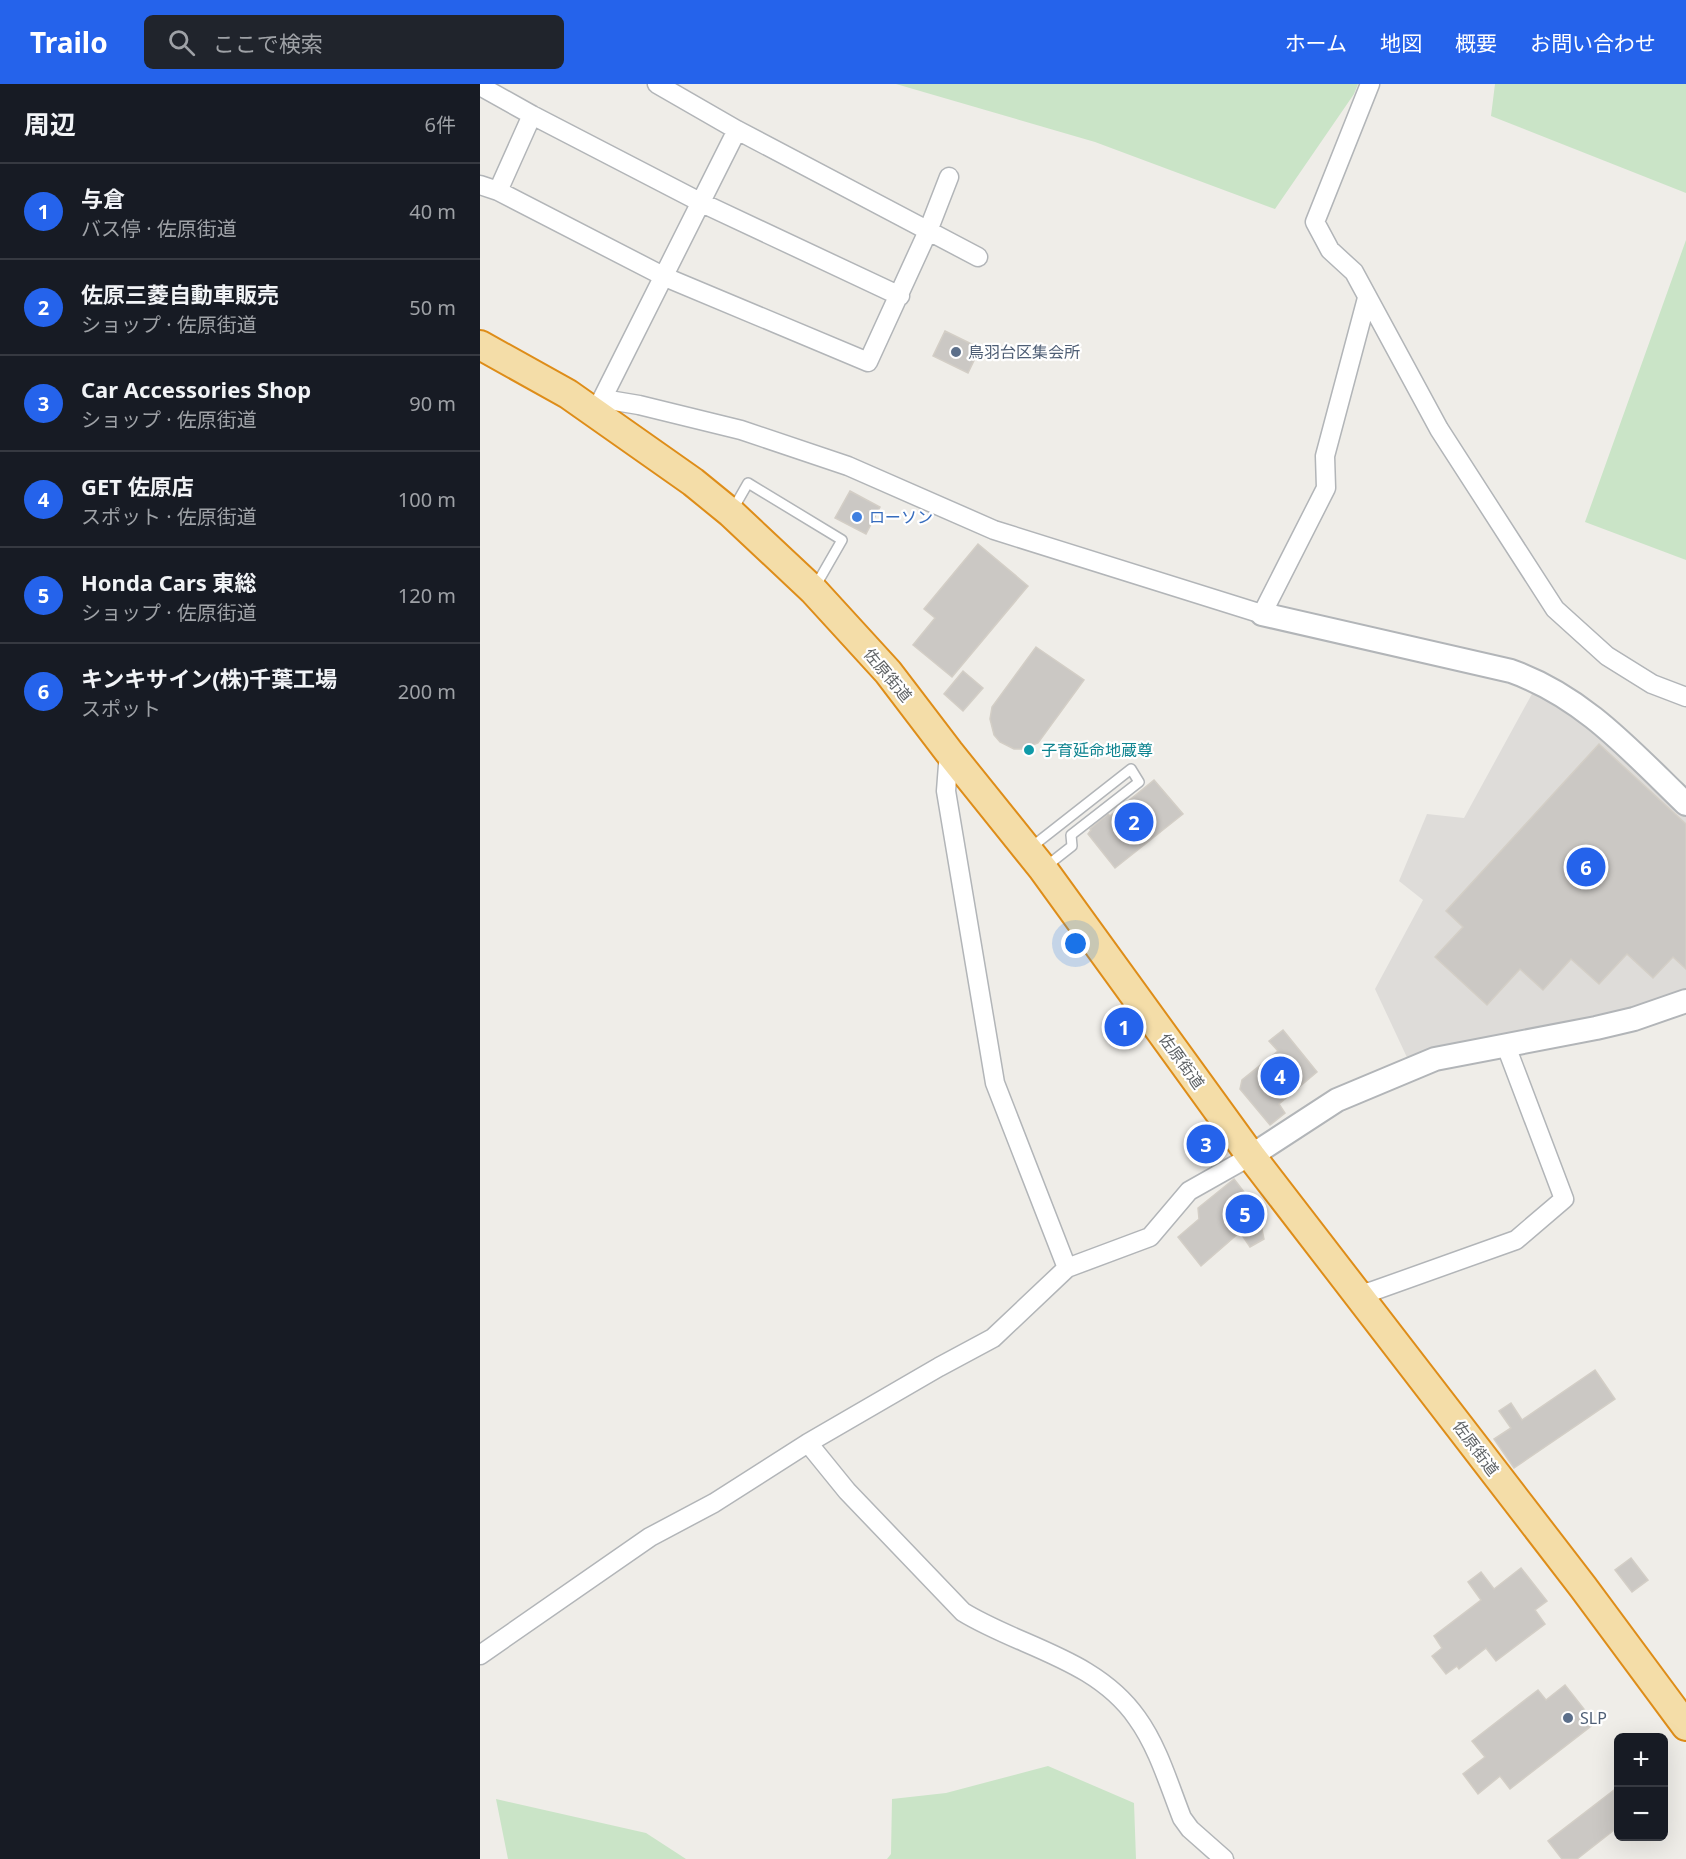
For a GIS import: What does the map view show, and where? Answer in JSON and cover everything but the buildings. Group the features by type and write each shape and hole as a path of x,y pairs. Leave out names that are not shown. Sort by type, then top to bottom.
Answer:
{"highway":[{"name":"佐原街道","path":"480,345 568,394 599,406 731,513 813,590 888,672 1035,860 1251,1156 1583,1587 1686,1726"}],"street":[{"path":"657,84 737,130 978,257"},
{"path":"1370,84 1315,222 1330,250 1354,272 1439,429 1555,609 1607,656 1652,684 1686,697"},
{"path":"480,86 532,116 702,203 900,296"},
{"path":"498,191 532,116"},
{"path":"737,130 599,406 639,405 741,430 848,466 994,530 1262,614 1511,671 1539,681 1605,725 1686,804"},
{"path":"480,185 498,191 665,277 868,362 900,296 949,177"},
{"path":"1262,614 1326,488 1325,456 1367,298"},
{"path":"949,752 946,791 995,1083 1067,1268"},
{"path":"480,1655 650,1537 714,1503 808,1443 993,1338 1067,1268 1149,1237 1189,1191 1251,1156 1337,1100 1435,1059 1596,1028 1634,1019 1686,1001"},
{"path":"1359,1294 1516,1240 1564,1199 1506,1046"},
{"path":"808,1443 847,1491 963,1612 1072,1664 1107,1685 1137,1717 1149,1737 1182,1818 1190,1829 1224,1859"}],"lane":[{"path":"731,513 748,483 842,540 813,590"},
{"path":"1131,769 1139,782 1071,835 1072,846 1035,860 1131,769"}],"shaded area":[{"path":"1539,681 1686,804 1686,1001 1412,1068 1375,989 1423,900 1399,881 1427,814 1464,818"}],"green space":[{"path":"896,84 1358,84 1354,94 1275,209 1095,142"},
{"path":"1495,84 1686,84 1686,193 1491,116"},
{"path":"1686,240 1686,560 1585,522"},
{"path":"1048,1766 1134,1803 1136,1859 887,1859 891,1854 892,1799 946,1793"},
{"path":"496,1799 646,1833 686,1859 508,1859"}],"place":[{"name":"鳥羽台区集会所","path":"956,352"},
{"name":"ローソン","path":"857,517"},
{"name":"子育延命地蔵尊","path":"1029,750"},
{"name":"佐原三菱自動車販売","path":"1134,822"},
{"name":"キンキサイン(株)千葉工場","path":"1586,867"},
{"name":"与倉","path":"1124,1027"},
{"name":"GET 佐原店","path":"1280,1076"},
{"name":"Car Accessories Shop","path":"1206,1144"},
{"name":"Honda Cars 東総","path":"1245,1214"},
{"name":"SLP","path":"1568,1718"}]}
